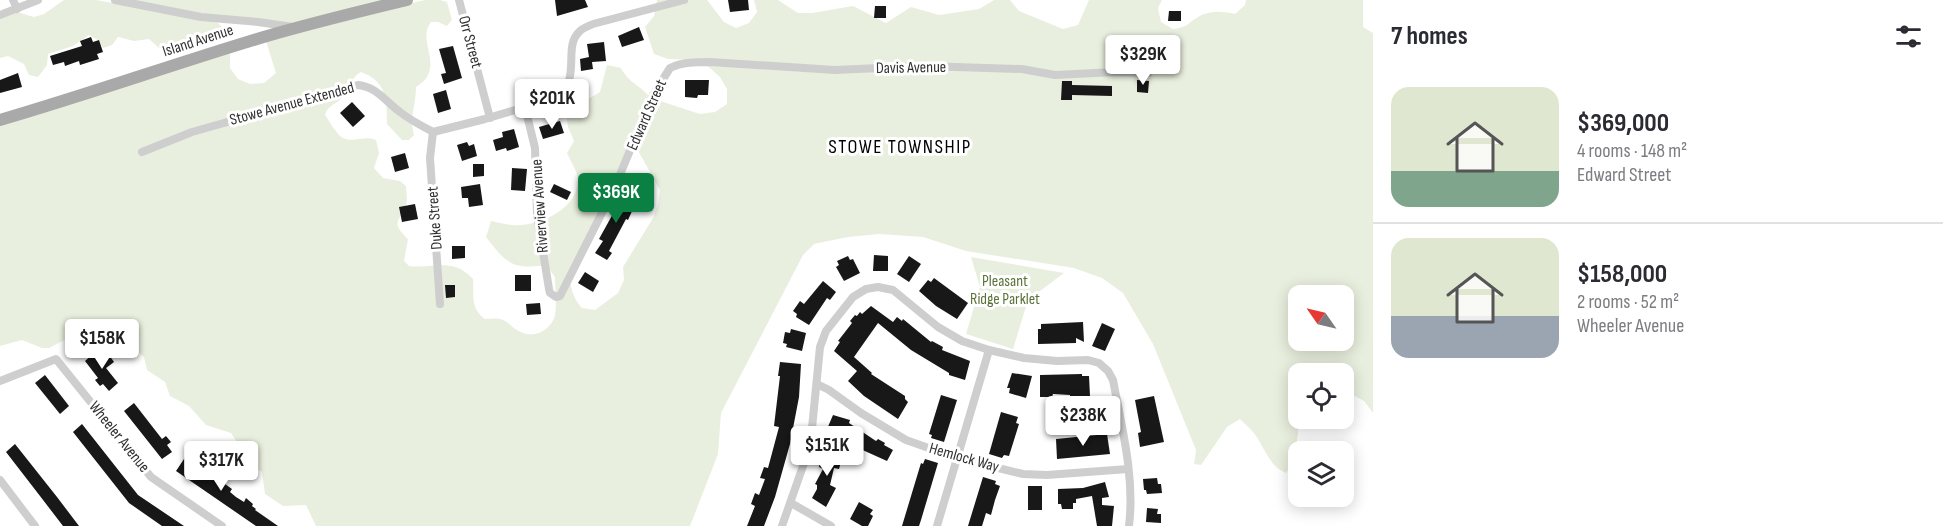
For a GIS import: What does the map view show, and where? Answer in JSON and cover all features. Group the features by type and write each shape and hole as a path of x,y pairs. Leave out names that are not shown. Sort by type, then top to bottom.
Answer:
{"main road":[{"name":"Island Avenue","path":"0,120 297,28 407,0"}],"street":[{"path":"0,15 15,4 38,0"},
{"path":"115,0 201,16 297,28"},
{"name":"Orr Street","path":"459,0 490,118"},
{"path":"432,132 490,118 558,97 567,89 572,74 572,45 579,31 593,24 684,0"},
{"name":"Davis Avenue","path":"674,66 710,62 835,70 924,66 1022,69 1055,75 1115,72 1148,74"},
{"name":"Edward Street","path":"560,296 614,189 653,95 670,68 674,66"},
{"name":"Stowe Avenue Extended","path":"142,152 192,132 357,85 369,86 399,112 432,132"},
{"name":"Riverview Avenue","path":"525,107 535,148 537,215 549,289 553,296 560,296"},
{"name":"Duke Street","path":"432,132 430,158 440,304"},
{"path":"782,526 808,447 820,347 826,331 853,297 866,289 878,287 893,290 938,327 962,341 1023,358 1058,362 1088,360 1099,363 1108,370 1113,380 1128,469 1131,502 1129,526"},
{"path":"937,526 989,350"},
{"name":"Wheeler Avenue","path":"0,381 56,359 152,477 222,526"},
{"name":"Hemlock Way","path":"817,384 906,440 957,458 1023,474 1047,475 1128,469"},
{"path":"0,480 36,526"},
{"path":"791,503 831,526"}],"green space":[{"path":"64,0 96,0 197,18 218,23 223,28 220,34 170,49 159,48 149,39 134,41 118,37 112,45 103,48 98,40 89,35 73,46 48,54 47,65 38,77 29,75 24,64 8,56 0,58 0,14 17,12 34,17 44,14"},
{"path":"122,0 392,0 294,24 229,18"},
{"path":"425,0 447,2 452,20 447,26 431,22 426,35 430,70 422,83 416,87 412,116 414,135 409,140 402,140 387,124 386,99 381,86 370,76 361,72 355,77 345,95 328,108 325,115 343,138 376,140 379,153 374,168 383,178 400,181 406,186 407,203 398,223 399,229 408,239 404,261 409,266 443,265 458,268 473,279 474,301 480,315 485,319 503,320 523,333 533,334 547,328 555,315 555,277 546,265 525,266 511,263 486,237 491,221 517,225 529,224 558,212 573,198 578,179 567,153 574,141 568,127 566,113 600,92 607,65 621,68 630,80 649,96 616,179 568,273 572,291 578,303 582,308 595,310 618,293 624,280 623,267 653,218 658,204 660,190 636,147 654,99 700,114 715,112 727,104 727,89 720,77 710,68 698,60 668,59 654,54 645,27 654,16 657,0 707,0 724,22 736,28 749,23 757,12 754,0 778,0 798,13 853,6 886,23 911,7 939,15 979,9 994,0 1010,0 1019,11 1063,29 1078,25 1089,0 1162,0 1158,8 1161,22 1173,29 1185,26 1207,13 1235,14 1245,5 1246,0 1363,0 1363,27 1373,33 1373,413 1364,401 1354,396 1354,363 1288,363 1288,429 1299,429 1297,441 1288,441 1288,470 1286,473 1276,467 1254,434 1240,419 1227,427 1201,465 1194,464 1196,450 1153,344 1123,293 1102,278 1074,268 966,251 923,237 879,234 848,237 814,244 803,255 721,413 718,454 690,526 316,526 306,505 283,506 265,494 262,472 250,464 233,466 237,442 231,433 206,425 189,406 170,396 165,382 147,370 144,357 133,348 118,353 111,352 107,347 104,333 90,327 49,348 42,348 22,340 0,346 0,124 230,52 230,68 238,79 250,84 264,83 276,73 266,41 330,22"},
{"name":"Pleasant Ridge Parklet","path":"971,257 1064,273 1028,300 1013,349 966,334 980,287"}],"building":[{"path":"555,0 585,0 588,7 557,16"},
{"path":"728,0 748,0 749,10 730,12"},
{"path":"875,6 886,6 886,18 874,18"},
{"path":"1169,11 1181,11 1181,21 1168,21"},
{"path":"639,27 644,40 622,47 618,36"},
{"path":"91,37 93,42 99,40 103,52 97,54 99,59 80,65 79,61 65,66 64,62 53,65 50,56 82,46 80,41"},
{"path":"604,42 606,61 592,62 593,69 581,71 580,59 589,57 587,44"},
{"path":"453,46 462,78 444,84 441,74 446,73 439,49"},
{"path":"1122,47 1137,47 1137,57 1123,58"},
{"path":"18,73 22,87 0,93 0,80"},
{"path":"685,80 709,80 708,95 698,95 697,98 685,97"},
{"path":"1137,80 1149,81 1148,93 1137,92"},
{"path":"1062,81 1072,81 1072,85 1112,86 1112,96 1072,95 1072,100 1061,100"},
{"path":"446,90 451,109 438,113 433,94"},
{"path":"352,102 365,116 353,127 340,113"},
{"path":"560,121 564,133 543,139 539,127"},
{"path":"514,129 519,147 507,151 506,148 496,151 493,140 503,137 502,132"},
{"path":"467,142 469,146 474,144 477,156 462,161 457,145"},
{"path":"405,153 409,168 395,172 391,157"},
{"path":"473,164 484,164 484,176 473,177"},
{"path":"512,168 527,169 525,191 511,190"},
{"path":"480,184 483,205 469,207 468,198 462,198 461,187"},
{"path":"554,184 571,192 567,200 550,192"},
{"path":"625,192 638,198 609,251 612,253 607,260 595,253 603,241 599,239"},
{"path":"415,204 418,219 402,222 399,207"},
{"path":"452,246 465,246 465,258 452,259"},
{"path":"874,255 888,256 888,271 873,271"},
{"path":"848,256 850,260 853,259 860,273 844,281 836,267 839,265 837,261"},
{"path":"909,256 921,264 909,282 897,274"},
{"path":"585,272 599,281 593,292 578,283"},
{"path":"515,275 531,275 531,291 515,291"},
{"path":"934,278 968,303 957,319 936,306 919,291 928,280 931,282"},
{"path":"823,281 836,292 830,300 827,298 809,325 796,317 797,314 793,311 800,301 804,304"},
{"path":"445,285 455,285 455,297 446,298"},
{"path":"540,303 541,314 527,315 526,304"},
{"path":"871,306 893,322 897,317 902,321 903,319 931,342 943,347 942,350 970,361 965,380 949,375 911,350 878,323 854,357 871,374 905,396 908,402 898,419 864,396 848,381 857,371 834,351 840,342 838,341 852,323 850,321 855,315 857,316 860,312 862,314"},
{"path":"1083,322 1084,342 1076,338 1076,343 1038,344 1038,329 1041,329 1041,324"},
{"path":"1102,323 1115,329 1105,351 1092,346"},
{"path":"791,329 806,333 802,351 786,347 787,344 783,343 785,332 790,333"},
{"path":"107,352 114,362 106,368 118,383 109,391 95,380 98,378 85,361 94,353 99,359"},
{"path":"780,362 801,364 799,397 790,444 764,526 747,526 755,506 751,504 755,493 759,495 765,479 760,478 764,467 768,468 779,427 774,426"},
{"path":"1012,373 1032,376 1026,398 1009,393 1010,388 1007,388"},
{"path":"1082,374 1082,376 1089,376 1090,396 1070,397 1070,395 1053,394 1052,397 1040,397 1040,375"},
{"path":"45,375 69,406 60,414 35,383"},
{"path":"941,395 957,400 944,442 931,438 932,435 929,434"},
{"path":"1154,396 1164,442 1140,447 1138,433 1141,432 1135,400"},
{"path":"134,403 162,439 166,436 171,442 167,445 172,452 162,459 124,411"},
{"path":"1001,412 1018,417 1016,423 1019,424 1009,456 1004,455 1002,458 989,454"},
{"path":"833,415 850,420 849,423 876,441 878,439 885,443 884,445 893,450 887,461 827,434"},
{"path":"82,424 138,495 184,526 162,526 129,503 73,432"},
{"path":"1107,434 1110,454 1057,459 1056,439"},
{"path":"15,444 79,526 63,526 6,452"},
{"path":"824,450 843,455 839,469 834,468 830,485 836,488 826,507 812,498 817,489 815,484 823,469 819,467"},
{"path":"186,456 232,489 230,492 236,497 244,502 246,498 253,504 255,510 278,526 256,526 176,471"},
{"path":"925,459 938,463 919,526 902,526 921,463 923,464"},
{"path":"983,477 996,481 995,484 1000,486 991,515 986,513 982,526 968,526"},
{"path":"1157,478 1158,484 1161,484 1162,493 1147,494 1144,490 1143,479"},
{"path":"1105,482 1109,497 1102,498 1102,505 1114,506 1112,526 1097,526 1092,496 1076,499 1073,509 1062,509 1061,504 1058,504 1058,489 1083,488"},
{"path":"1028,486 1042,486 1042,510 1028,510"},
{"path":"859,502 873,510 868,526 862,526 850,519"},
{"path":"1147,508 1158,509 1157,514 1161,514 1161,523 1146,522"}],"district":[{"name":"STOWE TOWNSHIP","path":"900,147"}]}
